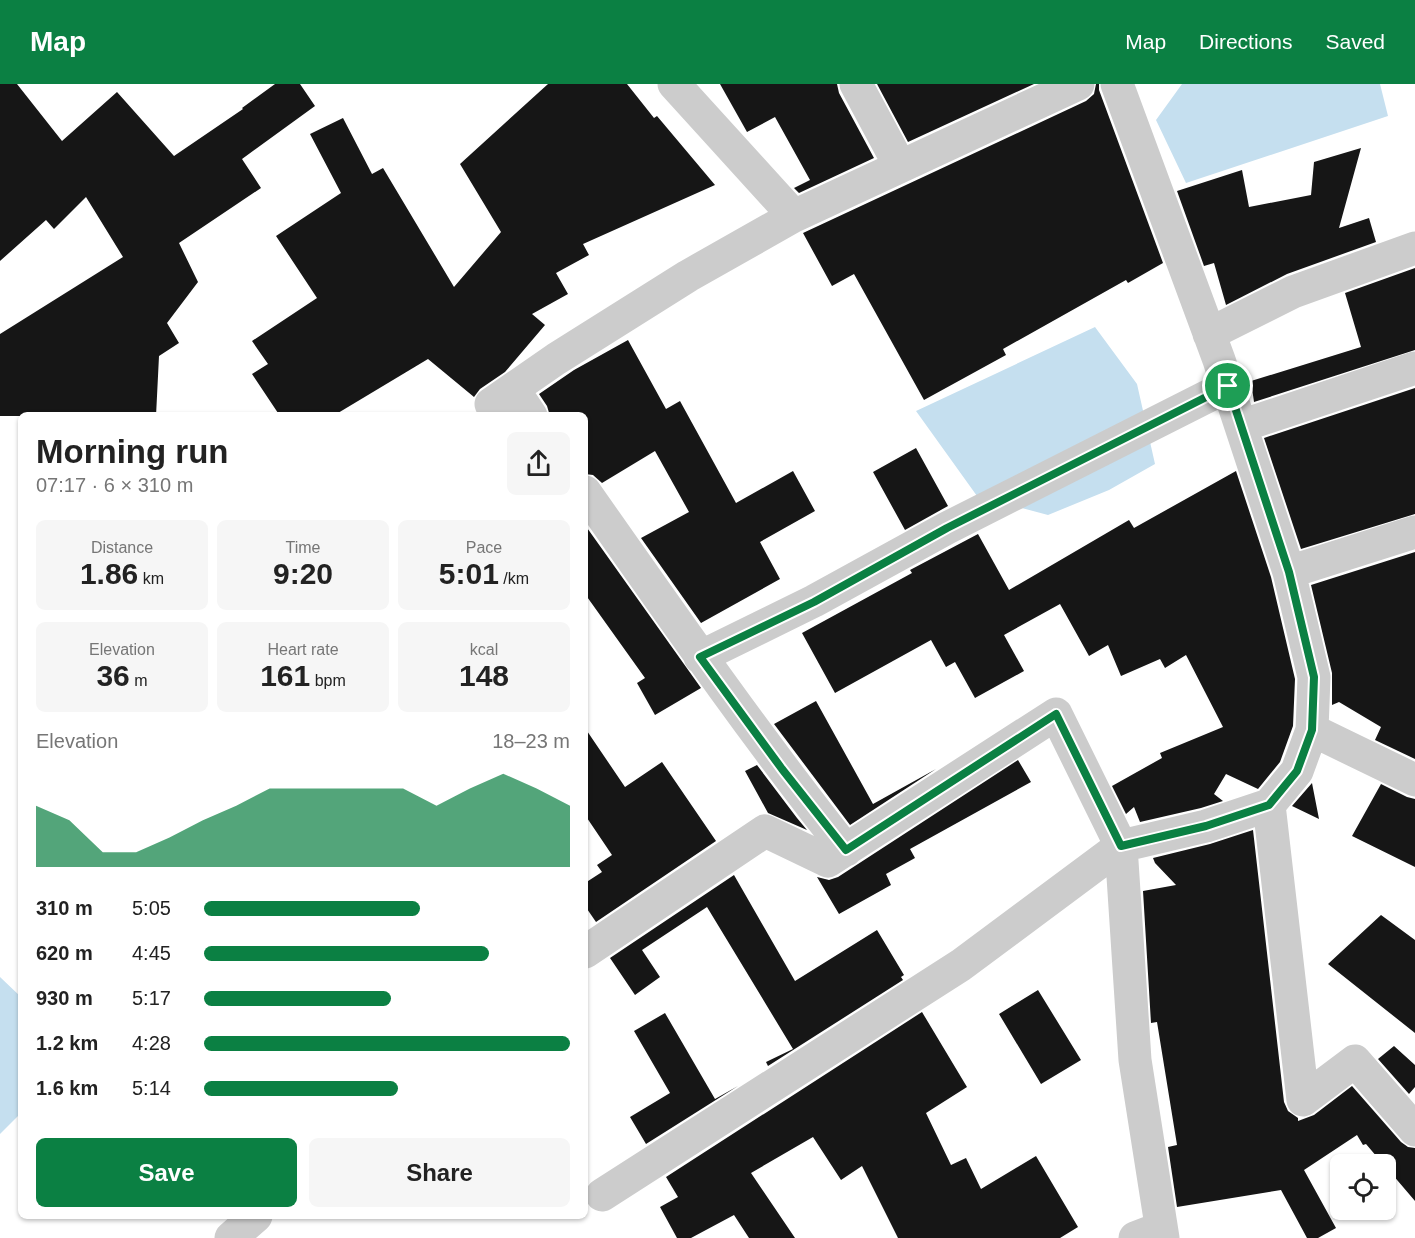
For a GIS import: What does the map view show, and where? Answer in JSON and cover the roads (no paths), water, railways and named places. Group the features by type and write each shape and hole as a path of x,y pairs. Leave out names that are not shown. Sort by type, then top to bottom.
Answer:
{"street":[{"path":"674,84 794,216"},
{"path":"856,84 900,166"},
{"path":"525,412 502,396 688,276 794,216 900,166 1025,96 1078,84"},
{"path":"602,1196 961,965 1121,846 1206,826 1269,805 1297,771 1312,730 1314,677 1289,572 1228,386 1117,84"},
{"path":"1209,334 1293,292 1415,248"},
{"path":"1241,426 1415,368"},
{"path":"700,657 814,602 947,528 1228,386"},
{"path":"588,496 700,657 782,769 846,850"},
{"path":"1289,572 1415,532"},
{"path":"588,950 765,831 828,861 1056,714 1121,846 1135,1059 1153,1235"},
{"path":"1312,730 1415,780"},
{"path":"1269,805 1303,1100 1355,1061 1415,1130"},
{"path":"231,1238 253,1219"}],"water":[{"path":"1182,84 1380,84 1388,116 1186,183 1156,120"},
{"path":"1095,327 1137,384 1155,464 1109,490 1048,515 977,496 916,411"},
{"path":"0,977 18,994 18,1116 0,1134"}]}
